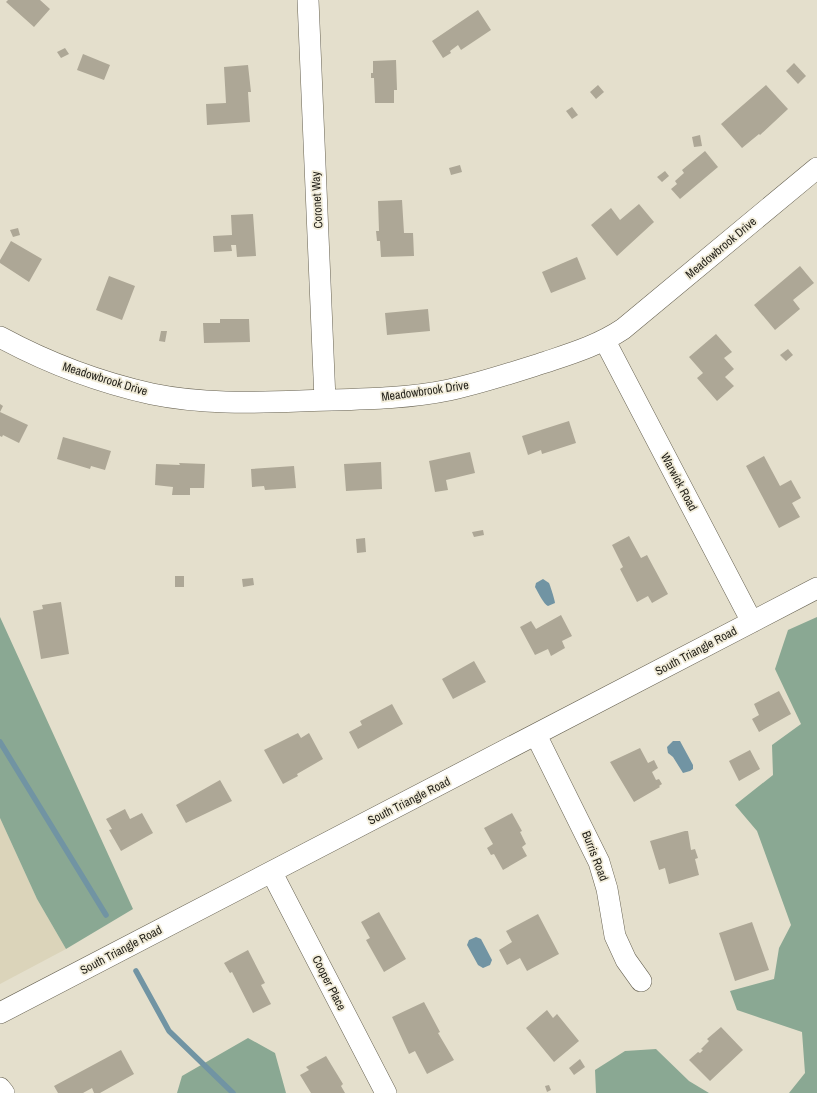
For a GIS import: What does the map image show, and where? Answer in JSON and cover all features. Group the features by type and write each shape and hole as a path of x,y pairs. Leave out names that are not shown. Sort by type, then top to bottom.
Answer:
{"street":[{"name":"Coronet Way","path":"308,0 325,400"},
{"name":"Meadowbrook Drive","path":"0,337 59,366 120,386 153,394 212,402 246,403 388,397 449,390 511,373 605,341 623,329 817,168"},
{"name":"Warwick Road","path":"605,341 752,622"},
{"name":"South Triangle Road","path":"0,1013 817,588"},
{"name":"Burris Road","path":"536,735 599,862 607,889 615,936 626,960 641,981"},
{"name":"Cooper Place","path":"272,872 386,1093"},
{"path":"0,1088 4,1093"}],"shaded area":[{"path":"0,818 37,899 66,949 0,984"}],"green space":[{"path":"0,617 133,909 66,949 37,899 0,818"},
{"path":"817,617 817,1093 789,1093 805,1073 802,1032 737,1010 730,991 774,979 779,948 791,925 757,831 735,805 773,775 772,745 801,724 775,669 788,630"},
{"path":"248,1038 275,1053 286,1093 177,1093 182,1076"},
{"path":"656,1049 689,1081 709,1093 596,1093 595,1070 625,1051"}],"water":[{"path":"543,579 549,583 555,601 555,603 548,606 543,601 535,587 536,583"},
{"path":"673,741 680,741 693,765 693,769 690,771 683,773 673,757 668,753 667,747"},
{"path":"476,937 481,939 492,960 490,965 483,968 478,965 467,945 469,940"}],"building":[{"path":"8,0 40,0 50,9 34,27 6,2"},
{"path":"478,10 491,30 461,50 458,45 450,51 451,53 443,58 432,41"},
{"path":"65,48 69,54 61,58 57,52"},
{"path":"83,54 110,65 104,80 77,70"},
{"path":"396,60 397,90 394,90 394,103 375,103 374,78 371,78 371,73 373,73 373,61"},
{"path":"794,63 806,76 798,84 786,71"},
{"path":"248,65 251,92 248,92 250,122 207,125 206,104 226,103 224,67"},
{"path":"598,85 604,92 596,99 590,92"},
{"path":"766,85 788,109 760,135 759,134 742,148 721,124"},
{"path":"572,107 578,115 572,119 566,111"},
{"path":"700,135 702,146 694,147 692,137"},
{"path":"705,151 718,167 680,199 671,189 677,184 675,181 684,173 682,170"},
{"path":"460,165 462,172 451,175 449,168"},
{"path":"665,171 669,176 662,182 657,177"},
{"path":"402,200 404,233 413,233 414,256 381,257 380,241 377,241 376,231 379,231 378,201"},
{"path":"639,204 654,222 617,256 591,225 611,208 620,220"},
{"path":"253,214 256,256 237,257 236,245 231,245 232,251 214,252 213,236 232,235 231,215"},
{"path":"18,228 20,235 13,237 10,230"},
{"path":"11,241 42,259 29,282 0,263 0,260"},
{"path":"577,257 586,279 551,293 542,272"},
{"path":"800,266 814,283 793,300 800,309 775,330 754,305"},
{"path":"109,276 135,286 122,320 96,310"},
{"path":"428,309 430,331 387,335 385,313"},
{"path":"220,319 249,319 250,342 204,343 203,323 220,323"},
{"path":"161,331 167,331 165,342 159,341"},
{"path":"716,334 732,352 724,358 734,369 725,377 734,386 717,401 697,378 703,373 689,357"},
{"path":"788,349 793,355 786,361 780,355"},
{"path":"0,404 3,406 0,412"},
{"path":"0,412 28,425 19,443 3,435 2,437 0,436"},
{"path":"569,421 576,443 542,454 541,450 528,455 522,436"},
{"path":"63,437 111,451 105,470 91,466 90,469 57,459"},
{"path":"470,452 475,473 446,480 448,490 435,492 429,461"},
{"path":"764,456 780,486 791,480 801,498 792,503 800,517 779,528 746,466"},
{"path":"381,462 382,489 346,491 344,464"},
{"path":"179,463 205,464 204,488 190,488 190,495 172,495 173,487 155,485 156,464 180,465"},
{"path":"294,466 296,488 265,490 264,486 252,487 251,469"},
{"path":"483,530 484,535 474,537 472,532"},
{"path":"629,536 641,558 647,555 668,594 652,603 648,596 637,602 620,569 623,567 612,545"},
{"path":"365,538 366,552 357,553 356,539"},
{"path":"175,576 184,576 184,587 175,587"},
{"path":"253,578 254,585 243,587 242,579"},
{"path":"61,602 69,654 41,659 33,611 43,609 42,605"},
{"path":"561,615 572,636 562,641 565,648 551,656 548,649 535,655 520,627 531,621 536,629"},
{"path":"474,661 486,682 453,699 442,679"},
{"path":"779,691 791,714 759,732 752,719 759,715 754,704"},
{"path":"392,704 403,724 358,749 349,732 362,725 360,721"},
{"path":"298,733 301,738 309,733 323,759 283,784 264,750"},
{"path":"640,748 648,763 654,760 658,768 652,772 656,780 659,779 662,784 659,786 660,787 634,802 610,762"},
{"path":"750,750 760,769 739,781 729,761"},
{"path":"220,780 232,801 186,823 176,805"},
{"path":"125,809 130,819 142,813 153,833 121,851 109,830 112,829 106,819"},
{"path":"512,813 522,831 520,832 526,844 522,847 527,856 503,870 494,854 491,855 487,848 493,844 484,828"},
{"path":"688,831 691,850 695,849 698,858 695,859 699,875 669,884 665,868 659,870 650,841"},
{"path":"379,912 406,959 384,972 366,940 370,938 361,922"},
{"path":"538,914 559,954 527,971 520,958 507,965 499,950 512,942 506,931"},
{"path":"752,922 769,970 735,981 719,933"},
{"path":"248,950 265,983 261,985 271,1004 253,1013 232,972 230,973 224,963"},
{"path":"424,1002 440,1032 438,1033 454,1060 427,1074 415,1051 409,1054 392,1017"},
{"path":"547,1010 553,1018 557,1014 579,1041 554,1062 526,1028"},
{"path":"721,1027 743,1050 710,1081 689,1060 698,1052 700,1053 703,1050 701,1049 709,1041 707,1039"},
{"path":"121,1050 134,1074 100,1093 94,1093 92,1088 83,1093 58,1093 54,1086"},
{"path":"326,1056 343,1084 341,1086 345,1093 311,1093 300,1075 309,1070 306,1067"},
{"path":"580,1059 585,1067 574,1075 569,1068"},
{"path":"549,1085 551,1090 547,1092 545,1086"}],"waterway":[{"path":"0,742 106,915"},
{"path":"136,971 169,1031 233,1093"}]}
